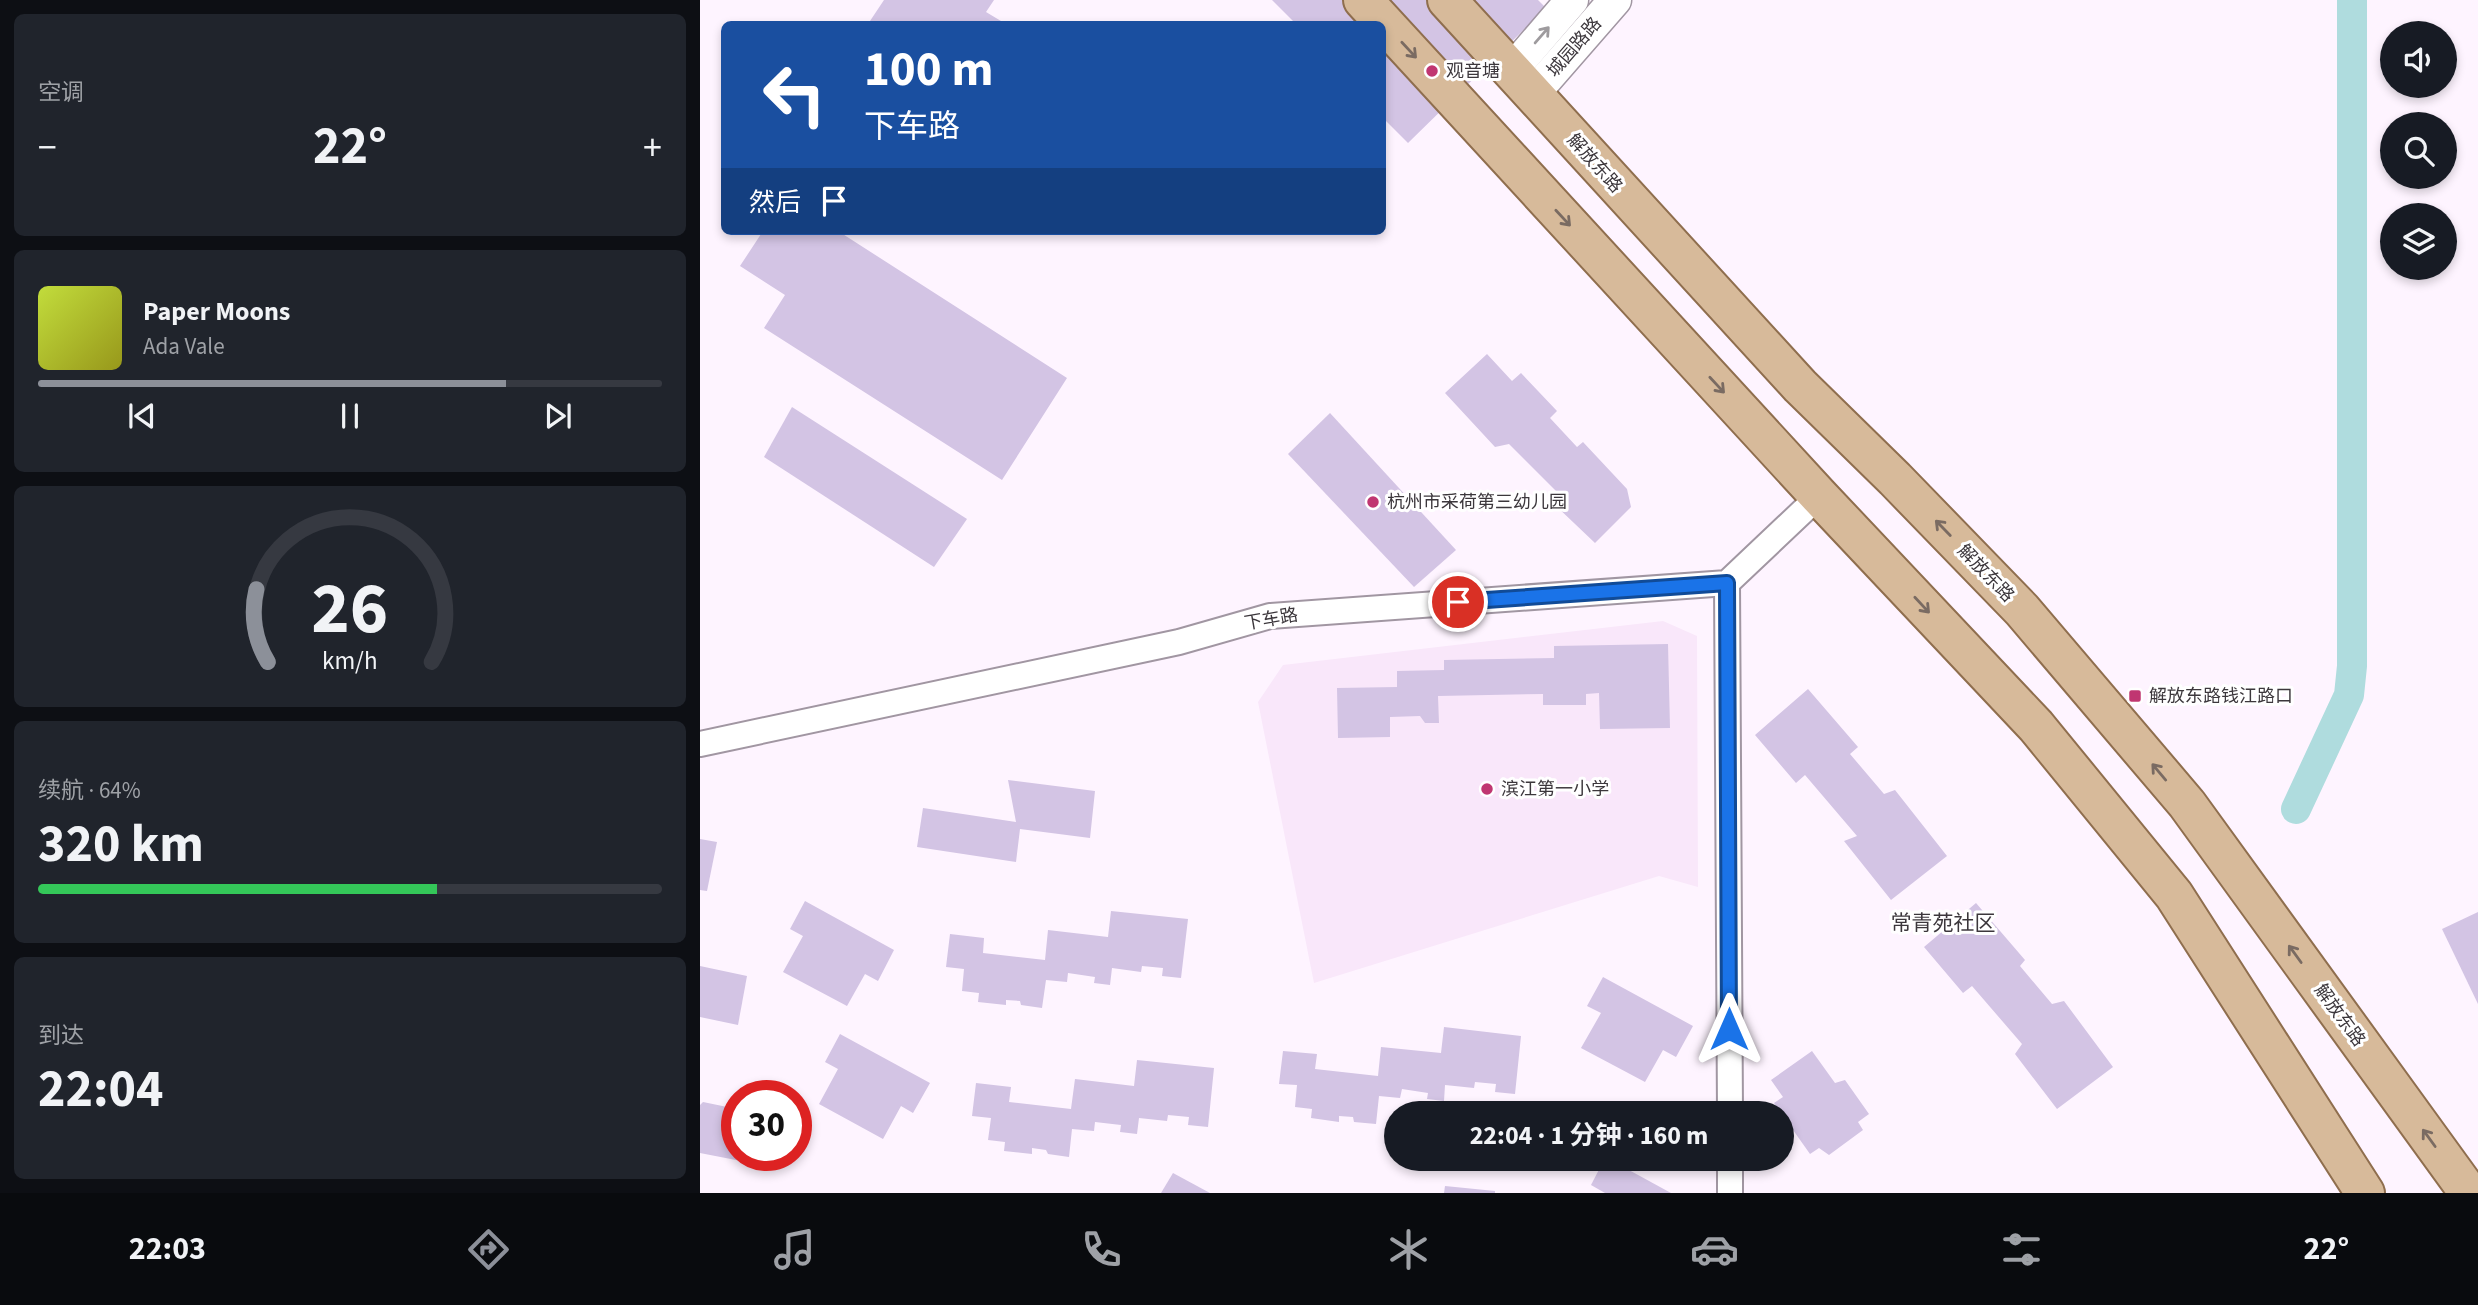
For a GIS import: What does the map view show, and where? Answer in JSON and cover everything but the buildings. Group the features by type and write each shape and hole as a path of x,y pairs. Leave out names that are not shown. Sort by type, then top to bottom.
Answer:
{"main road":[{"path":"1363,0 1382,21"},
{"name":"解放东路","path":"1447,0 1800,386 2022,610 2187,804 2469,1193"},
{"path":"1386,25 1819,496 2036,726 2174,895 2365,1193"}],"street":[{"path":"1523,81 1572,0"},
{"name":"城园路路","path":"1523,81 1615,0"},
{"path":"1730,1101 1727,583 1819,496"},
{"name":"下车路","path":"700,744 1179,642 1270,616 1727,583"},
{"path":"1730,1171 1730,1193"}],"shaded area":[{"name":"滨江第一小学","path":"1663,621 1697,636 1698,887 1659,876 1314,983 1258,702 1283,665"}],"waterway":[{"path":"2296,809 2349,695 2352,666 2352,0"}],"place":[{"name":"观音塘","path":"1432,71"},
{"name":"杭州市采荷第三幼儿园","path":"1373,502"},
{"name":"解放东路钱江路口","path":"2135,696"},
{"name":"滨江第一小学","path":"1487,789"}],"district":[{"name":"常青苑社区","path":"1943,923"}],"route":[{"path":"1458,602 1727,583 1729,1029"}]}
